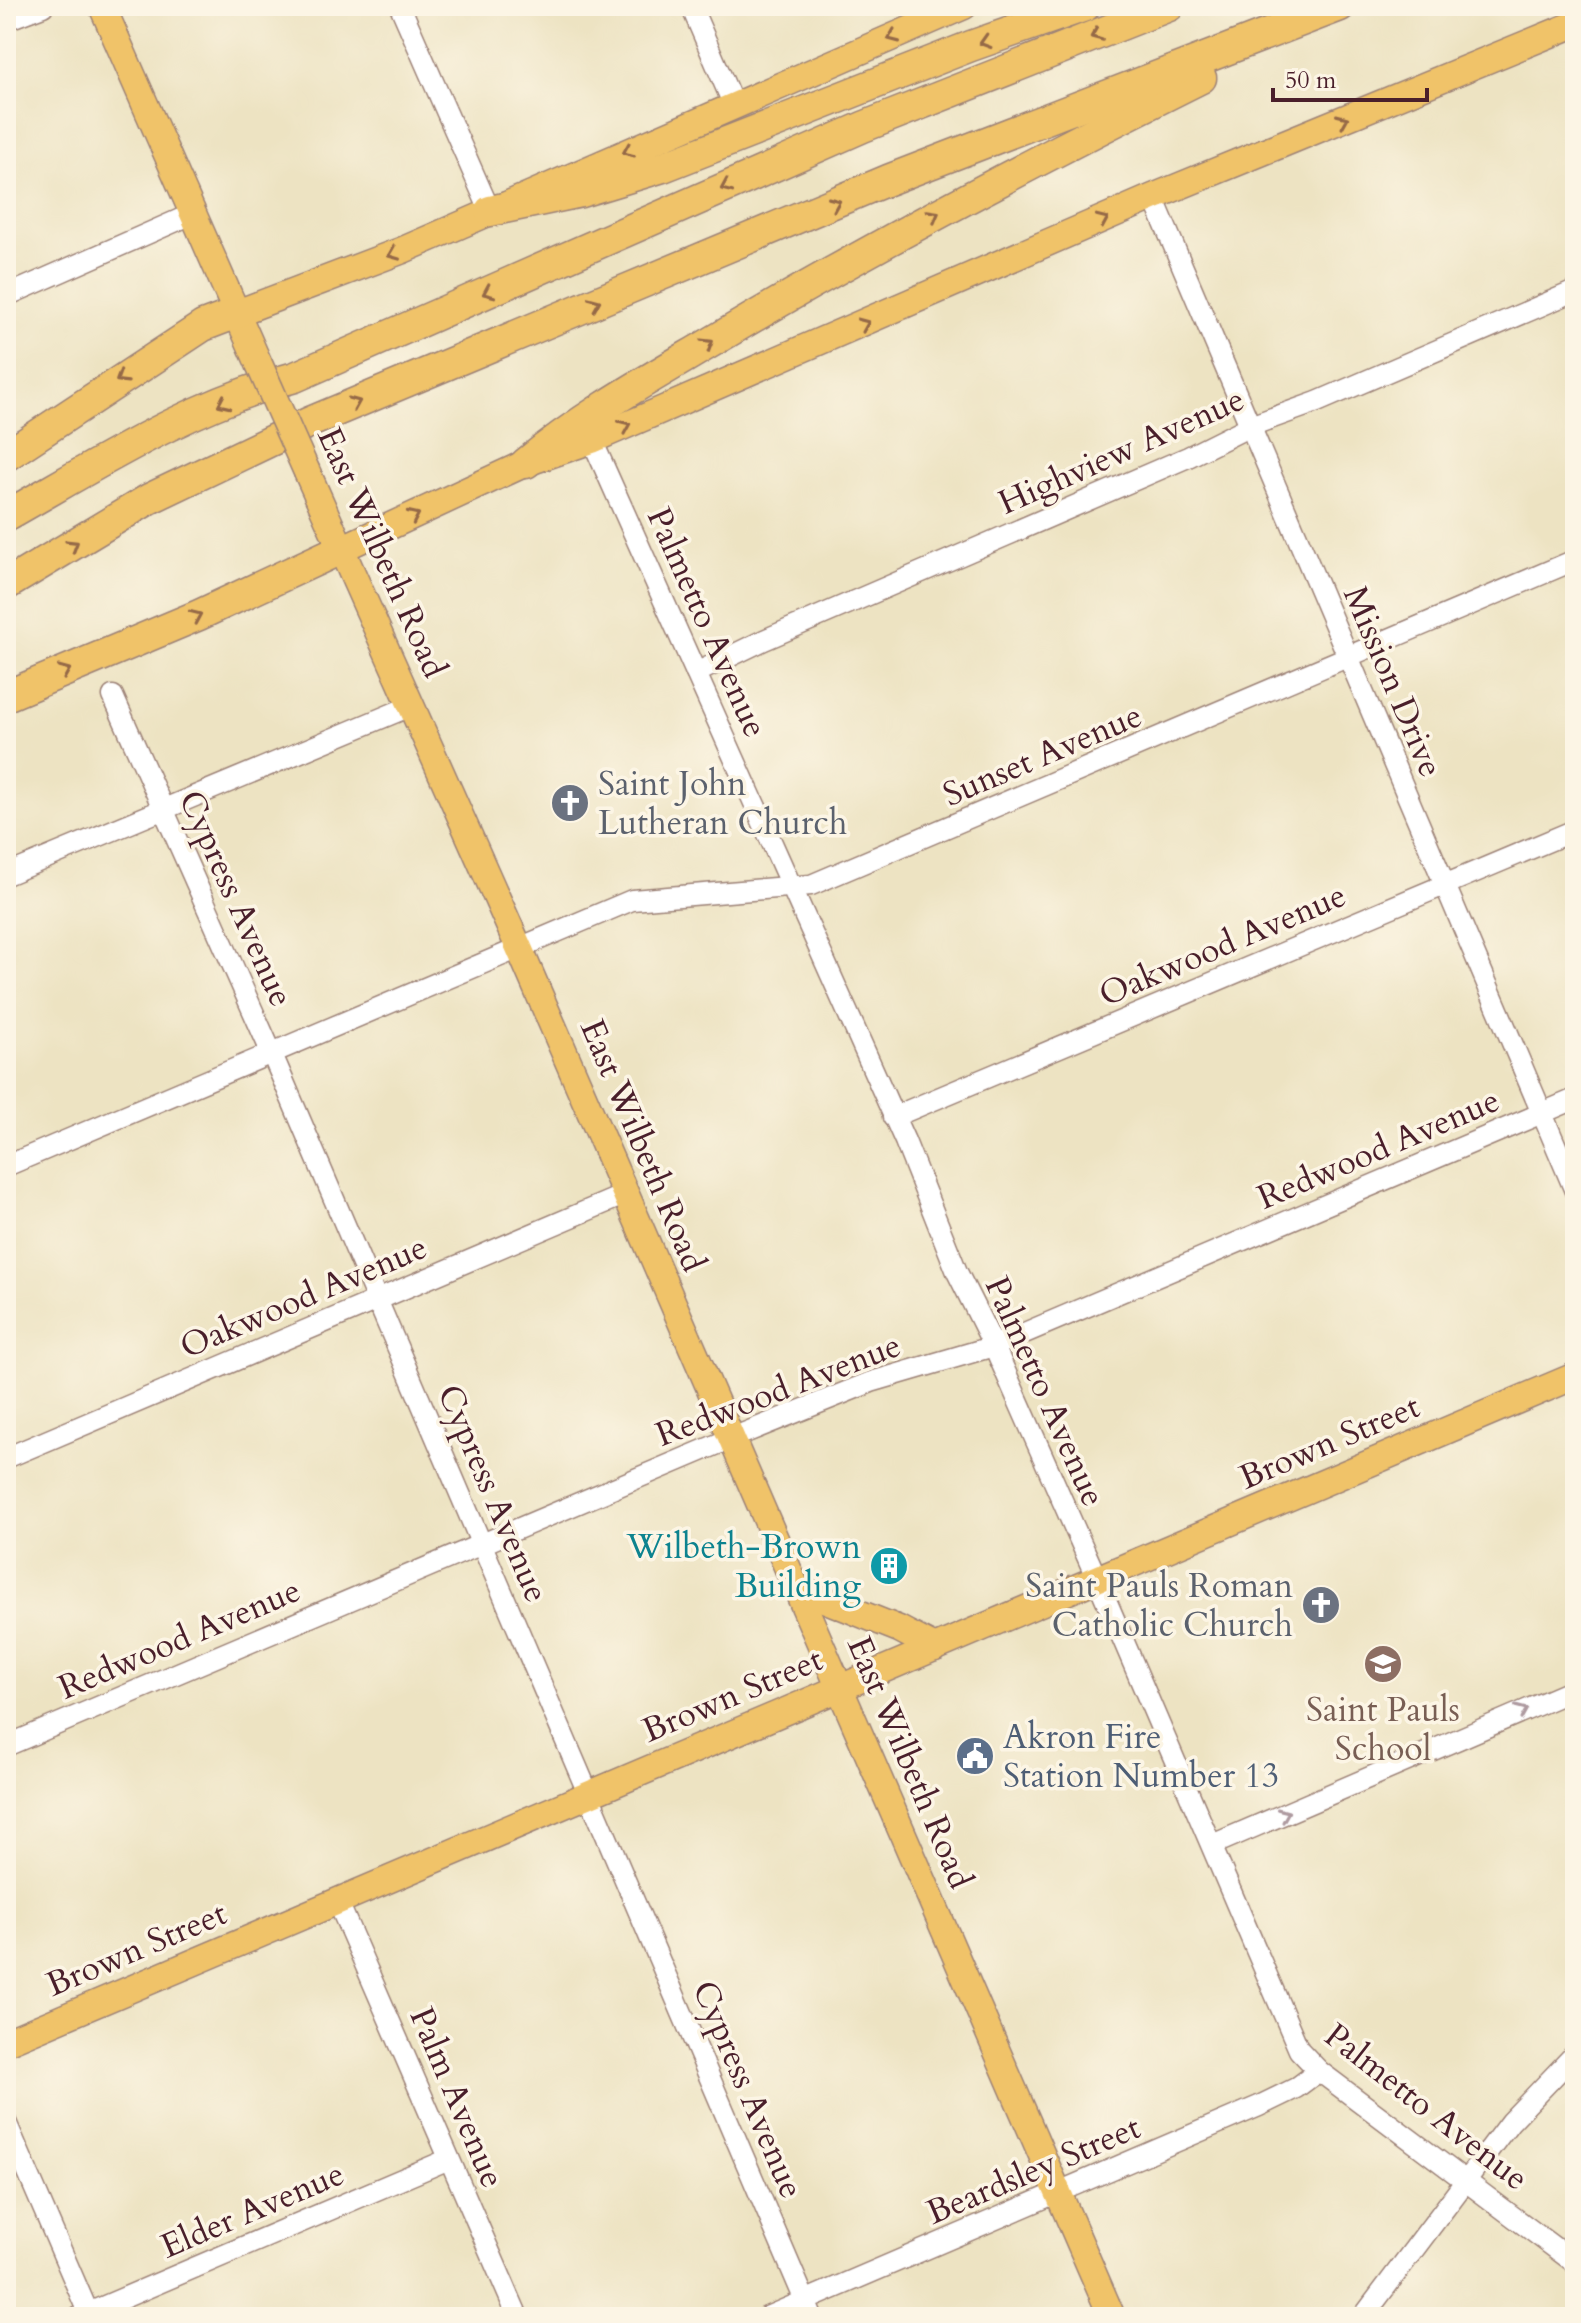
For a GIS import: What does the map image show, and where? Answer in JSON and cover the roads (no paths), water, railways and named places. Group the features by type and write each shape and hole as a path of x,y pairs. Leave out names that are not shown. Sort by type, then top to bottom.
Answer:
{"highway":[{"path":"490,211 581,192 663,167 1085,6"},
{"path":"6,516 126,448 258,387 295,377 863,127 1169,6"},
{"path":"526,463 562,433 604,406 808,285 1010,173 1343,6"},
{"path":"6,585 149,499 310,422 888,180 1343,6"},
{"path":"6,456 203,326 237,313"},
{"path":"6,696 199,615 343,548"}],"main road":[{"name":"East Wilbeth Road","path":"102,6 413,705 1112,2317"},
{"path":"237,313 403,250 964,6"},
{"path":"343,548 526,463 592,440 1153,197 1575,24"},
{"name":"Brown Street","path":"6,2042 1575,1376"},
{"path":"796,1588 899,1629 935,1648"}],"street":[{"path":"6,20 43,6"},
{"path":"400,6 490,211"},
{"path":"691,6 734,106"},
{"name":"Mission Drive","path":"1153,197 1575,1191"},
{"path":"6,296 192,214"},
{"name":"Highview Avenue","path":"696,673 764,640 1188,457 1250,426 1317,402 1575,291"},
{"name":"Palmetto Avenue","path":"592,440 893,1117 957,1272 994,1346 1097,1579 1299,2050 1319,2071 1575,2263"},
{"name":"Sunset Avenue","path":"6,1166 632,900 811,885 861,866 1575,560"},
{"name":"Cypress Avenue","path":"113,696 272,1054 809,2309"},
{"path":"6,875 413,705"},
{"name":"Oakwood Avenue","path":"893,1117 1575,830"},
{"name":"Redwood Avenue","path":"6,1746 732,1438 871,1382 994,1346 1575,1099"},
{"name":"Oakwood Avenue","path":"6,1458 626,1194"},
{"path":"1212,1845 1575,1689"},
{"name":"Palm Avenue","path":"338,1902 518,2317"},
{"path":"1363,2317 1510,2122 1575,2054"},
{"name":"Beardsley Street","path":"767,2317 809,2309 1058,2192 1259,2106 1296,2088 1319,2071"},
{"path":"6,2122 86,2316"},
{"name":"Elder Avenue","path":"86,2316 449,2159"}],"place":[{"name":"Saint John Lutheran Church","path":"570,803"},
{"name":"Wilbeth-Brown Building","path":"889,1566"},
{"name":"Saint Pauls Roman Catholic Church","path":"1321,1605"},
{"name":"Saint Pauls School","path":"1383,1664"},
{"name":"Akron Fire Station Number 13","path":"975,1756"}]}
